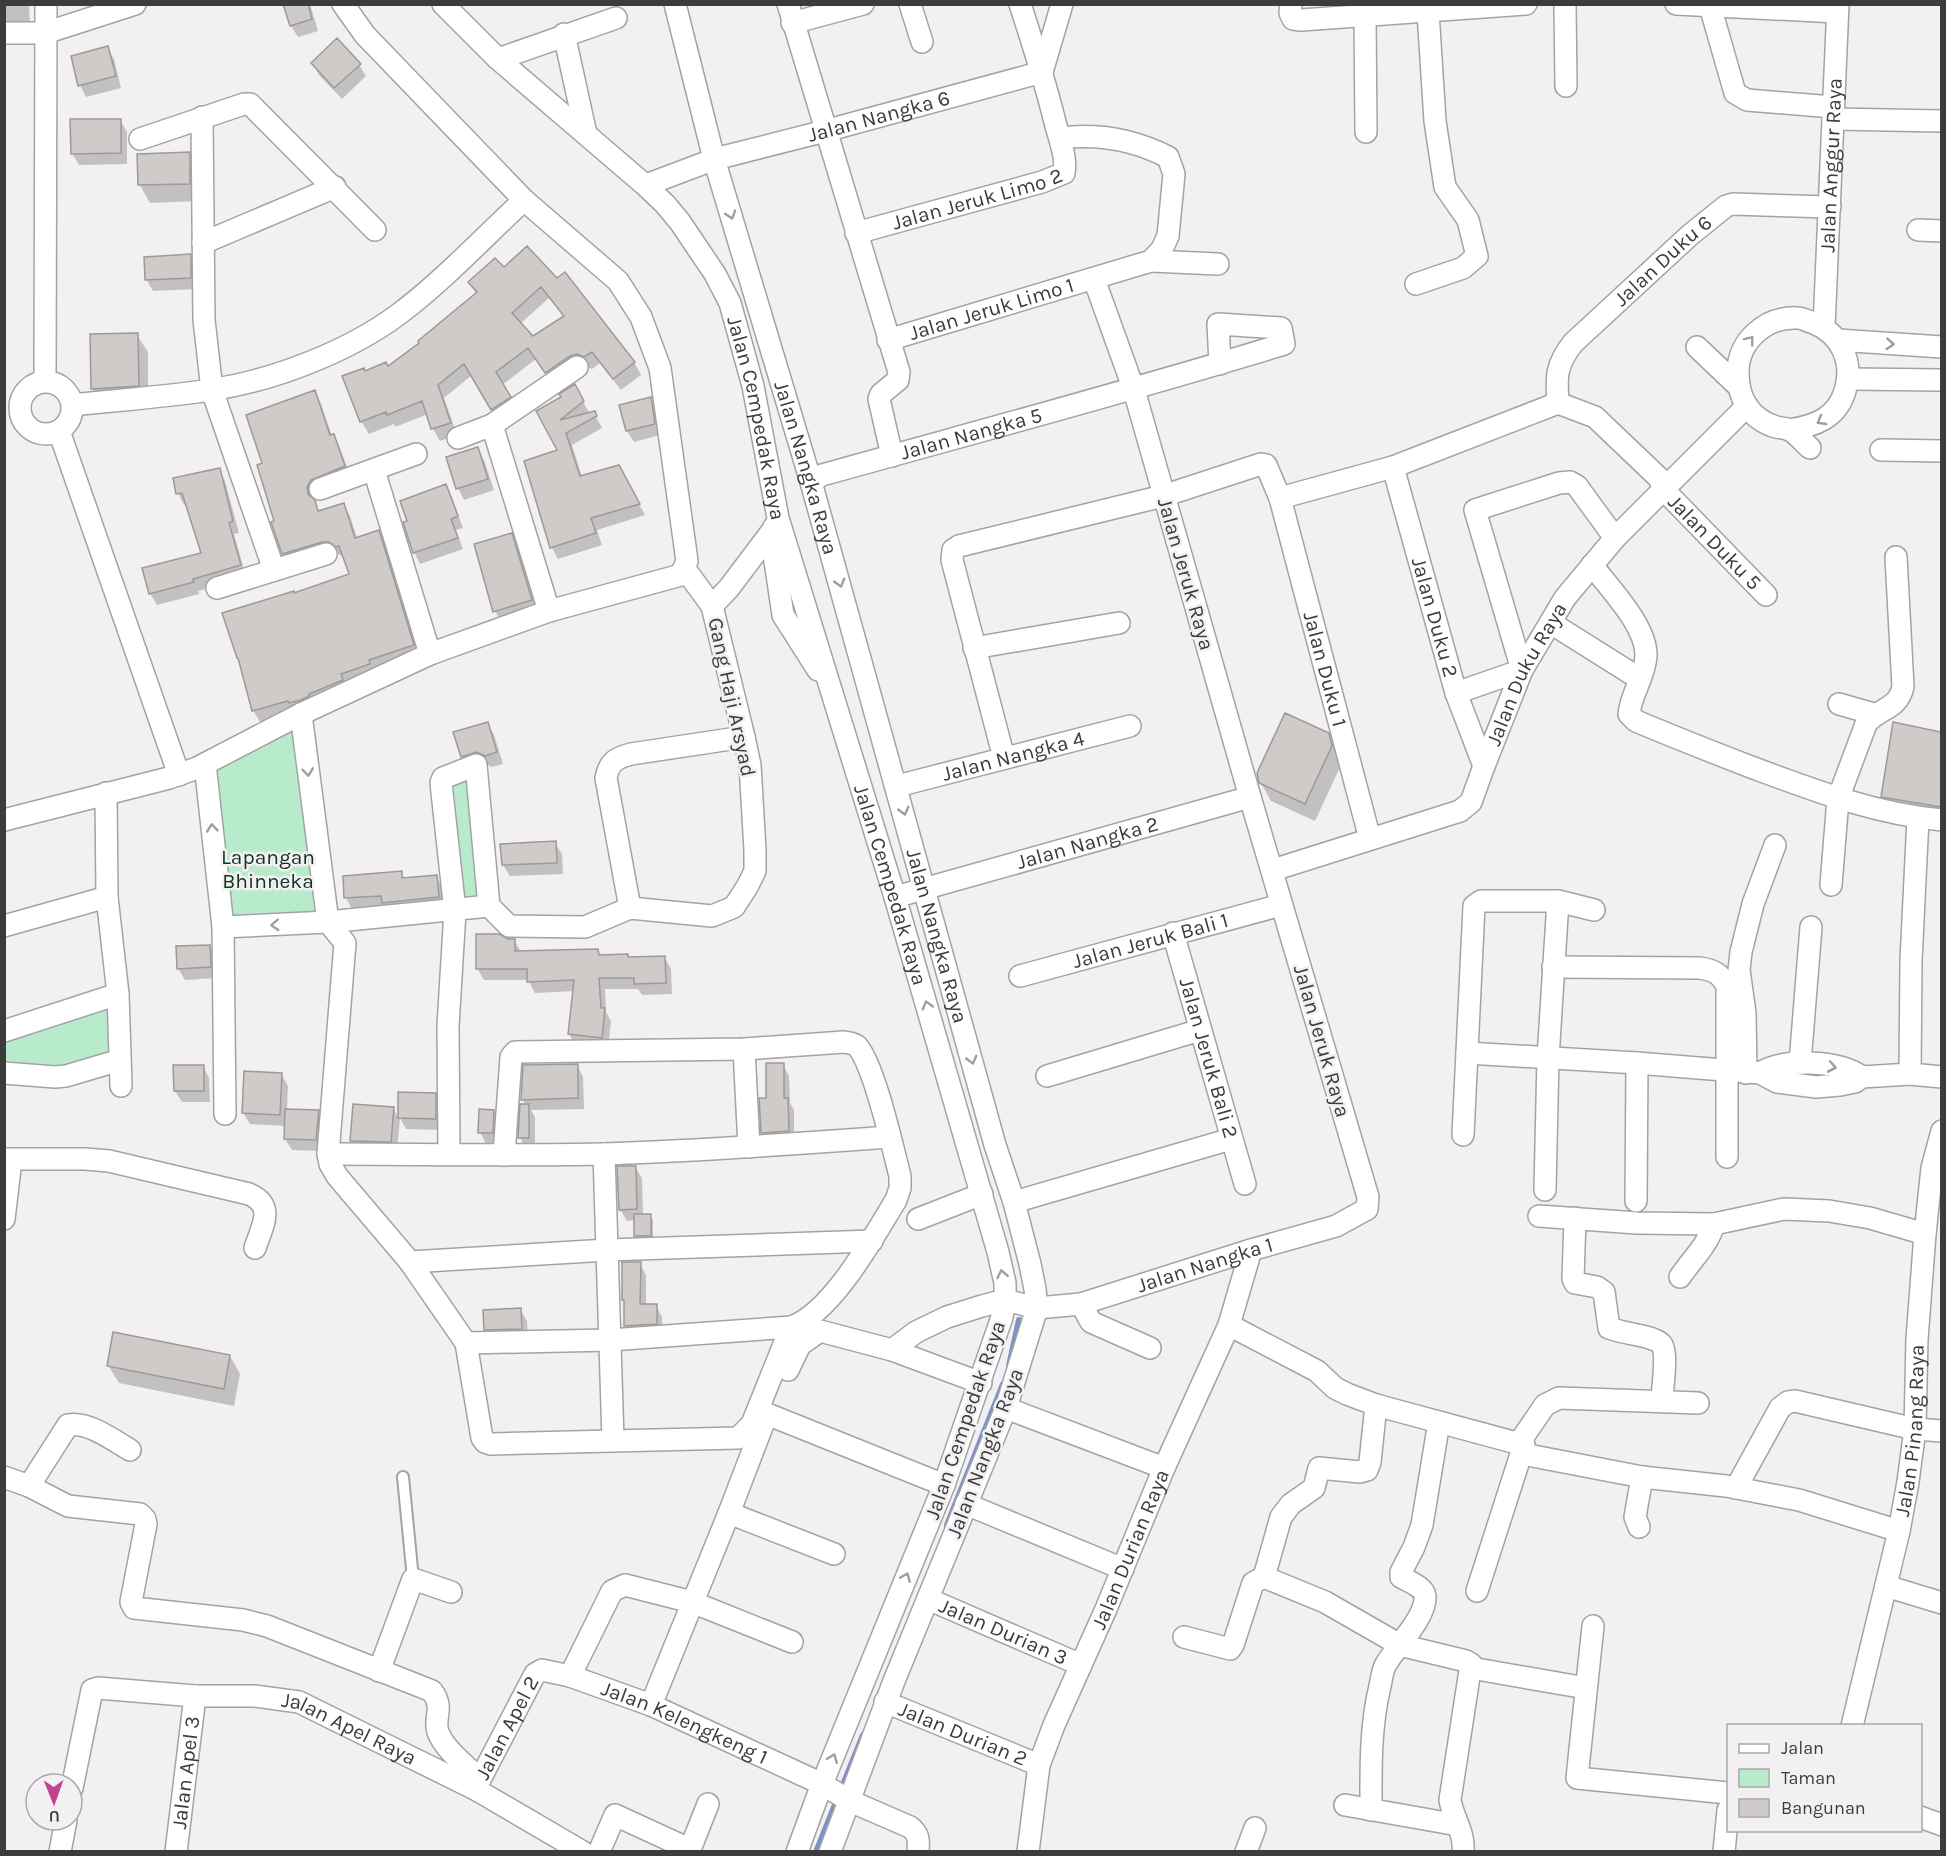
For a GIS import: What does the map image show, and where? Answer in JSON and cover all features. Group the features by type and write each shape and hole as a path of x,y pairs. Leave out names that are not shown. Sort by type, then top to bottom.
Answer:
{"street":[{"path":"45,381 46,4"},
{"path":"4,33 45,33 135,4"},
{"path":"4,820 179,775 301,714 430,654 549,611 681,574 685,569 687,561 660,368 651,340 631,299 618,281 524,200 365,35 343,4"},
{"name":"Jalan Cempedak Raya","path":"443,4 498,59 646,185 680,222 715,273 730,303 753,386 775,525 833,693 895,897 982,1194 1005,1283 1002,1317 981,1383 939,1483 796,1851"},
{"name":"Jalan Nangka Raya","path":"675,4 714,159 781,376 897,786 995,1145 1014,1202 1033,1280 1036,1308 1006,1408 885,1702 830,1851"},
{"path":"863,4 790,14 899,372 898,380 879,399 892,456"},
{"path":"910,4 922,42"},
{"path":"1020,4 1060,138 1103,136 1149,147 1168,158 1174,174 1168,236 1162,249 1151,261"},
{"path":"1042,72 1062,4"},
{"path":"1291,4 1290,13 1293,19 1301,20 1526,4"},
{"path":"1565,4 1566,86"},
{"path":"1676,4 1837,8"},
{"path":"1710,6 1735,93 1747,100 1833,113 1941,121"},
{"name":"Jalan Anggur Raya","path":"1837,8 1830,207 1831,333 1847,358 1849,379"},
{"path":"1416,284 1463,268 1477,256 1468,220 1444,187 1435,121 1428,12"},
{"path":"1365,16 1366,132"},
{"path":"498,59 564,34 616,18"},
{"path":"564,34 586,134"},
{"name":"Jalan Nangka 6","path":"646,185 714,159 1042,72"},
{"path":"140,139 202,117 250,104 375,230"},
{"path":"202,117 204,320 212,390 274,570"},
{"name":"Jalan Jeruk Limo 2","path":"856,233 1061,176 1065,166 1060,138"},
{"path":"203,243 334,187"},
{"path":"73,405 212,390 303,365 344,348 398,314 425,292 524,200"},
{"name":"Jalan Duku 6","path":"1558,403 1556,375 1562,357 1573,343 1690,235 1726,206 1733,204 1830,207"},
{"path":"1918,230 1941,231"},
{"path":"1094,279 1151,261 1218,264"},
{"name":"Jalan Jeruk Limo 1","path":"888,340 1094,279"},
{"name":"Jalan Jeruk Raya","path":"1094,279 1134,390 1250,798 1273,870 1281,905 1368,1197 1366,1209"},
{"path":"1738,386 1738,359 1751,336 1773,321 1799,318 1831,333 1941,347"},
{"path":"1697,347 1738,386 1747,406 1758,418 1773,426 1789,429 1810,427 1829,416 1842,399 1849,379 1941,380"},
{"name":"Jalan Nangka 5","path":"811,482 822,475 1134,390 1220,364"},
{"path":"458,438 492,424 577,367"},
{"path":"753,386 781,376"},
{"path":"45,381 58,383 69,392 73,405 70,420 59,431 46,435 34,432 14,423 19,409 13,396 31,385 45,381"},
{"path":"1280,498 1393,467 1558,403 1595,417 1661,484"},
{"name":"Jalan Duku Raya","path":"1273,870 1460,811 1471,802 1522,670 1565,598 1661,484 1747,406"},
{"path":"492,424 549,611"},
{"path":"1789,429 1810,448"},
{"path":"59,431 179,775"},
{"path":"1881,450 1941,452"},
{"path":"320,489 416,454"},
{"name":"Jalan Duku 1","path":"974,648 952,560 953,550 959,546 1163,496 1261,464 1266,465 1280,498 1370,839"},
{"name":"Jalan Duku 2","path":"1393,467 1456,693 1484,766"},
{"path":"374,470 430,654"},
{"path":"1456,693 1522,670 1475,510 1559,483 1570,482 1578,486 1615,538"},
{"name":"Jalan Duku 5","path":"1661,484 1766,595"},
{"name":"Gang Haji Arsyad","path":"489,906 509,926 585,927 630,908 712,916 734,907 755,871 750,765 712,606 729,588 775,525"},
{"path":"217,588 326,554"},
{"path":"1831,885 1838,799 1866,724 1874,714 1891,707 1900,699 1903,687 1896,557"},
{"path":"1592,566 1636,624 1644,640 1646,656 1630,704 1629,714 1636,721 1700,748 1838,799 1918,818 1941,820"},
{"path":"685,569 712,606"},
{"path":"1005,758 974,648 1119,623"},
{"path":"1551,623 1640,679"},
{"path":"1839,704 1874,714"},
{"path":"301,714 328,922 345,943 328,1154 330,1164 337,1176 410,1262 466,1343 482,1438 485,1442 491,1444 738,1437 752,1424 791,1328"},
{"name":"Jalan Nangka 4","path":"897,786 1130,726"},
{"path":"630,908 606,778 609,765 619,757 631,754 744,737"},
{"path":"205,764 223,927 225,1114"},
{"path":"223,927 328,922 455,911 489,906 476,765 443,778 441,783 455,911 448,1026 449,1154"},
{"path":"106,793 107,897 118,994 121,1086"},
{"name":"Jalan Nangka 2","path":"895,897 1250,798"},
{"path":"1910,1074 1911,961 1918,818"},
{"path":"1727,1157 1744,1072 1745,1013 1739,970 1741,952 1753,904 1774,845"},
{"path":"4,926 107,897"},
{"path":"1463,1135 1474,906 1481,901 1558,901 1594,910"},
{"path":"1545,1190 1548,1058 1558,901"},
{"name":"Jalan Jeruk Bali 1","path":"1020,976 1281,905"},
{"path":"1800,1063 1811,927"},
{"name":"Jalan Jeruk Bali 2","path":"1173,933 1245,1184"},
{"path":"1553,967 1712,970 1722,976 1727,986 1744,1072"},
{"path":"4,1031 118,994"},
{"path":"1047,1076 1200,1030"},
{"path":"466,1343 610,1340 791,1328 801,1324 827,1300 872,1241 896,1200 900,1188 900,1176 869,1066 852,1043 744,1049 515,1052 511,1057 504,1155"},
{"path":"744,1049 749,1147"},
{"path":"1467,1053 1744,1072 1777,1082 1816,1087 1855,1082 1862,1077 1910,1074 1941,1077"},
{"path":"4,1073 66,1076 120,1060"},
{"path":"1636,1201 1637,1063"},
{"path":"1744,1072 1800,1063 1830,1066 1856,1072 1862,1077"},
{"name":"Jalan Pinang Raya","path":"1852,1724 1899,1531 1908,1482 1915,1429 1917,1339 1925,1234 1932,1168 1941,1131"},
{"path":"328,1154 604,1154 890,1137"},
{"path":"1014,1202 1232,1138"},
{"path":"604,1154 613,1440"},
{"path":"4,1219 8,1160 109,1161 257,1197 264,1204 266,1214 255,1248"},
{"path":"918,1219 982,1194"},
{"name":"Jalan Nangka 1","path":"1005,1300 1036,1308 1081,1304 1251,1250 1336,1226 1366,1209"},
{"path":"1539,1216 1638,1223 1713,1224 1784,1209 1829,1211 1870,1218 1925,1234"},
{"path":"1575,1218 1573,1279 1575,1283 1597,1287 1604,1292 1609,1328 1649,1338 1662,1345 1665,1355 1662,1401"},
{"path":"1680,1277 1704,1247 1713,1224"},
{"path":"410,1262 607,1250 872,1241"},
{"name":"Jalan Durian Raya","path":"1028,1851 1039,1765 1164,1468 1229,1325 1251,1250"},
{"path":"892,1350 916,1332 947,1317 1005,1300"},
{"path":"1081,1304 1091,1322 1150,1348"},
{"path":"1229,1325 1317,1371 1335,1388 1376,1405 1440,1422 1521,1448 1642,1477 1736,1488 1799,1500 1899,1531"},
{"path":"651,1705 767,1414 800,1344 819,1331 892,1350 981,1383"},
{"path":"1477,1591 1521,1448 1545,1405 1559,1398 1698,1402"},
{"path":"1736,1488 1780,1408 1788,1402 1795,1401 1915,1429 1941,1431"},
{"path":"1184,1637 1230,1649 1253,1583 1264,1577 1281,1517 1291,1504 1314,1488 1319,1468 1360,1472 1367,1470 1370,1462 1376,1405"},
{"path":"1006,1408 1164,1468"},
{"path":"767,1414 939,1483"},
{"path":"1371,1810 1371,1739 1385,1666 1421,1612 1425,1600 1425,1593 1401,1577 1401,1572 1422,1525 1440,1422"},
{"path":"29,1486 68,1425 83,1426 130,1450"},
{"path":"4,1477 29,1486 68,1506 140,1514 146,1524 131,1602 135,1608 243,1620 298,1638 432,1691 438,1699 438,1732 477,1784"},
{"path":"1639,1527 1635,1517 1642,1477"},
{"path":"966,1504 1123,1569"},
{"path":"729,1513 834,1554"},
{"path":"1264,1577 1325,1602 1400,1645 1471,1664 1450,1800 1463,1835 1462,1851"},
{"path":"379,1671 413,1579 451,1592"},
{"path":"570,1676 612,1591 625,1585 692,1602 792,1642"},
{"path":"1886,1586 1941,1603"},
{"name":"Jalan Durian 3","path":"928,1599 1081,1665"},
{"path":"1593,1626 1577,1778 1727,1793"},
{"path":"1471,1668 1586,1688"},
{"name":"Jalan Kelengkeng 1","path":"542,1670 570,1676 651,1705 822,1784 850,1801 910,1827 917,1832 918,1851"},
{"name":"Jalan Apel 2","path":"477,1784 535,1674 542,1670"},
{"name":"Jalan Apel Raya","path":"75,1772 90,1695 92,1690 98,1688 195,1696 254,1696 299,1702 477,1784 583,1851"},
{"name":"Jalan Apel 3","path":"176,1851 195,1696"},
{"name":"Jalan Durian 2","path":"885,1702 1039,1765"},
{"path":"599,1851 615,1815 689,1850 708,1804"},
{"path":"1345,1805 1458,1825"},
{"path":"1922,1818 1941,1824"},
{"path":"1724,1851 1727,1820"},
{"path":"1246,1851 1255,1828"},
{"path":"60,1851 64,1832"}],"lane":[{"path":"403,1478 413,1579"}],"green space":[{"name":"Lapangan Bhinneka","path":"292,728 317,914 231,920 213,770"},
{"path":"476,765 489,906 455,913 443,778"},
{"path":"112,1003 112,1057 57,1072 5,1068 4,1036"}],"building":[{"path":"283,4 308,4 312,19 290,26"},
{"path":"337,38 361,64 334,88 311,63"},
{"path":"108,46 116,76 78,86 71,56"},
{"path":"70,119 121,119 121,153 71,154"},
{"path":"190,152 190,184 138,185 137,154"},
{"path":"527,246 557,278 565,272 635,362 613,379 592,352 584,357 577,354 570,356 545,373 528,348 496,372 511,397 491,410 464,364 438,385 451,423 431,429 422,401 387,415 386,412 360,422 342,376 364,368 365,371 386,362 388,366 419,343 418,341 477,292 468,282 495,258 504,267","holes":["541,287 564,316 533,336 512,313"]},
{"path":"191,254 191,278 145,280 144,257"},
{"path":"138,333 139,386 91,389 90,334"},
{"path":"575,384 584,401 560,420 595,411 597,416 566,433 580,476 619,465 640,504 591,518 596,533 550,548 524,461 557,450 536,411 561,397 559,394"},
{"path":"315,390 330,435 334,434 345,466 311,480 307,487 308,494 315,500 318,511 344,503 355,538 379,530 414,645 369,660 370,664 341,674 343,680 309,694 301,700 289,703 288,701 252,711 238,658 222,613 294,591 294,593 349,574 339,546 336,547 329,542 282,554 271,522 274,521 257,465 262,463 246,415"},
{"path":"651,397 655,424 626,431 619,405"},
{"path":"478,447 488,479 456,489 446,457"},
{"path":"220,468 233,521 229,523 241,565 193,579 194,582 149,594 142,568 201,553 182,493 176,494 173,478"},
{"path":"446,484 458,516 451,519 458,538 413,553 403,522 407,521 400,501"},
{"path":"512,533 532,600 493,612 474,544"},
{"path":"1285,713 1329,733 1332,746 1305,804 1259,783 1257,773"},
{"path":"488,722 497,752 485,756 477,752 461,757 453,732"},
{"path":"1893,722 1941,732 1941,807 1881,797"},
{"path":"556,841 557,863 502,865 500,844"},
{"path":"402,871 402,878 437,875 439,897 382,903 381,896 344,898 343,876"},
{"path":"476,934 499,934 508,939 515,939 515,951 598,949 599,955 665,956 666,983 634,984 634,978 599,978 601,1008 605,1008 602,1038 568,1034 574,980 527,982 527,969 476,969"},
{"path":"210,945 211,967 177,969 176,946"},
{"path":"766,1063 784,1063 784,1098 788,1098 789,1131 761,1133 759,1098 766,1098"},
{"path":"578,1064 578,1098 521,1100 523,1065"},
{"path":"173,1065 204,1065 204,1091 174,1091"},
{"path":"244,1071 282,1073 280,1115 242,1113"},
{"path":"398,1092 436,1093 436,1119 398,1118"},
{"path":"353,1104 394,1107 391,1142 350,1141"},
{"path":"520,1104 529,1104 529,1138 518,1138"},
{"path":"285,1109 319,1110 316,1140 284,1139"},
{"path":"479,1109 494,1110 493,1133 478,1133"},
{"path":"617,1166 636,1166 637,1209 619,1210"},
{"path":"634,1214 651,1214 651,1236 634,1236"},
{"path":"622,1262 641,1262 640,1304 657,1304 657,1324 624,1326"},
{"path":"521,1308 522,1329 484,1330 483,1310"},
{"path":"113,1332 230,1355 224,1389 107,1366"}],"waterway":[{"path":"1009,1366 1019,1320"},
{"path":"947,1525 1003,1384"},
{"path":"816,1852 863,1735"}]}
